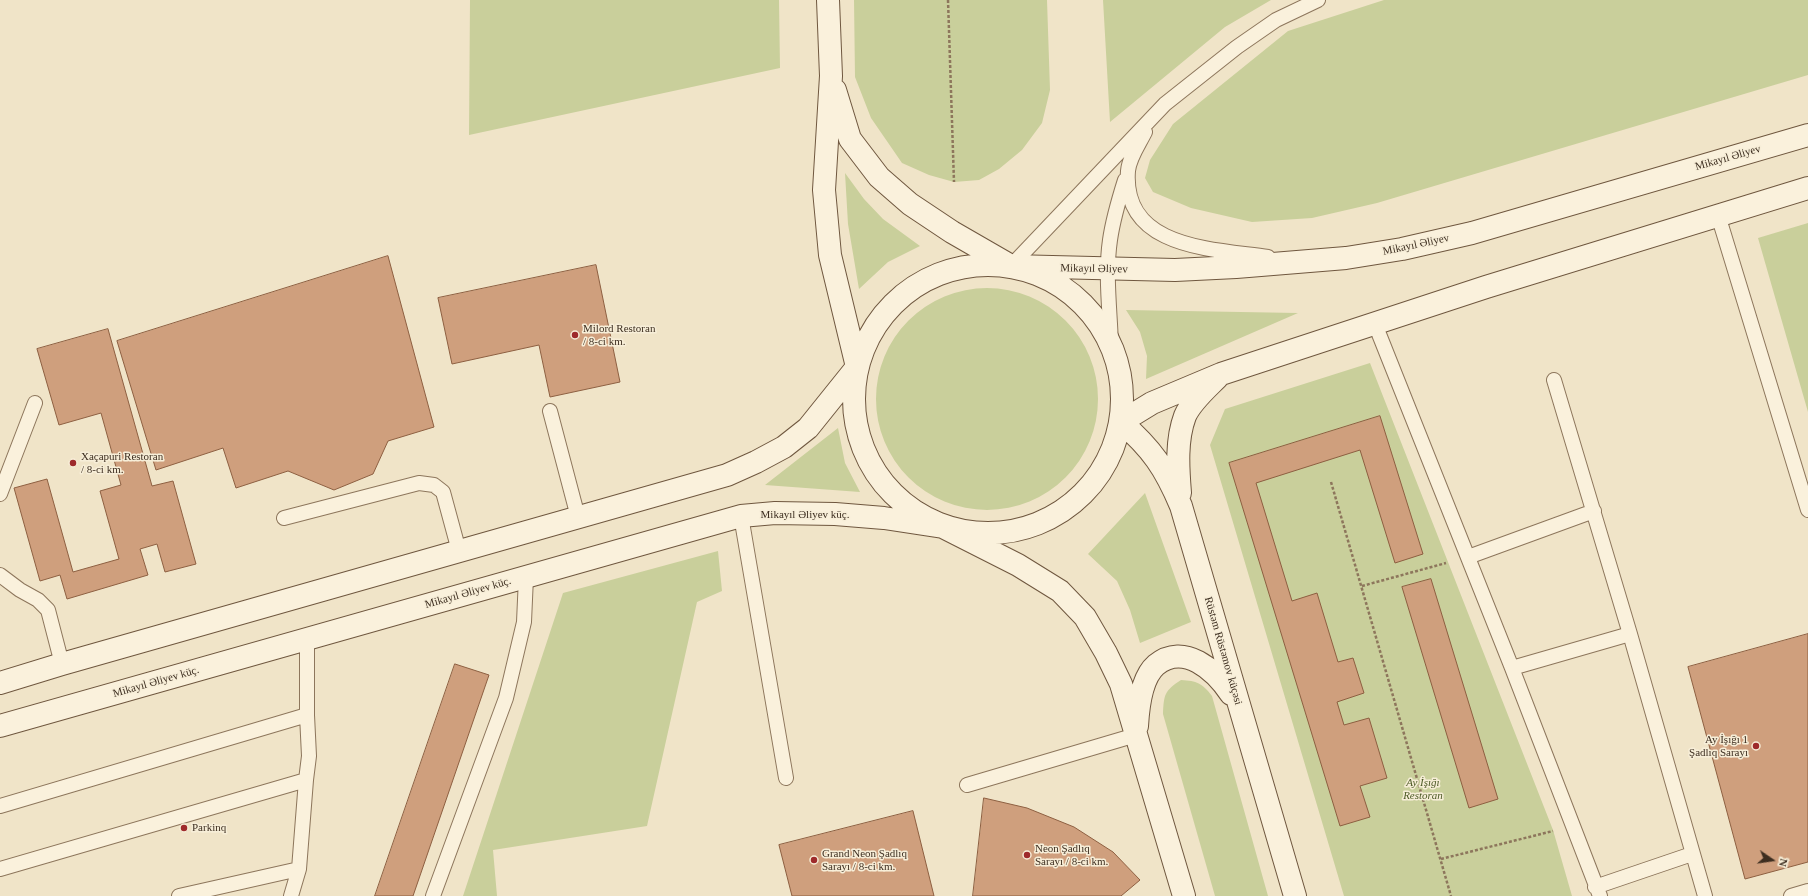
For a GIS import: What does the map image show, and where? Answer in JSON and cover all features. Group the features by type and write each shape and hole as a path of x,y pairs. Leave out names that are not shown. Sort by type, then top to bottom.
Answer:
{"main road":[{"path":"828,0 830,76 824,190 830,255 857,367 853,400 857,433 869,464 888,491 914,512 1030,572 1060,591 1085,617 1106,653 1121,684 1184,896"},
{"path":"830,76 850,138 879,177 910,204 952,232 1011,266"},
{"name":"Mikayıl Əliyev","path":"857,367 873,329 898,298 932,276 971,265 1175,270 1236,267 1353,257 1472,233 1808,135"},
{"path":"1121,422 1152,404 1221,374 1494,284 1808,188"},
{"name":"Mikayıl Əliyev küç.","path":"0,726 740,516 775,513 835,514 884,518 981,534 1020,531 1056,516 1087,492 1109,459 1121,422 1122,383 1111,345 1091,312 1062,286 1037,274 1011,266"},
{"path":"0,683 62,664 727,475 784,447 808,428 857,367"},
{"path":"1181,506 1178,470 1179,441 1186,415 1200,396 1221,374"},
{"name":"Rüstəm Rüstəmov küçəsi","path":"1121,422 1140,439 1155,456 1168,477 1181,506 1295,896"},
{"path":"1136,734 1138,704 1144,684 1155,666 1169,658 1187,657 1203,663 1219,677 1240,707"}],"lane":[{"path":"1011,266 1165,104 1237,47 1269,24 1318,0"},
{"path":"1111,345 1108,269 1110,241 1114,220 1128,170 1136,150 1147,129 1165,104"},
{"path":"1128,170 1130,199 1139,217 1157,232 1177,242 1199,247 1297,262"},
{"path":"1718,216 1808,510"},
{"path":"1375,324 1512,668 1598,892 1692,854"},
{"path":"1554,380 1630,634 1705,896"},
{"path":"0,494 34,403"},
{"path":"550,411 578,517"},
{"path":"284,518 419,483 434,485 443,492 459,551"},
{"path":"1468,557 1594,511"},
{"path":"740,516 786,778"},
{"path":"0,576 38,600 48,610 62,664"},
{"path":"433,896 506,698 524,622 526,577"},
{"path":"1512,668 1630,634"},
{"path":"291,896 299,869 309,756 307,715 307,639"},
{"path":"0,806 307,715"},
{"path":"967,785 1136,734"},
{"path":"0,870 306,780"},
{"path":"179,896 299,869"},
{"path":"1791,896 1808,891"}],"path":[{"path":"948,0 954,182"},
{"path":"1331,482 1452,896"},
{"path":"1362,586 1468,557"},
{"path":"1441,859 1553,830"}],"green space":[{"path":"470,0 779,0 780,68 469,135"},
{"path":"854,0 1047,0 1050,90 1042,123 1022,150 999,169 979,180 954,182 929,175 902,163 871,118 855,77"},
{"path":"1103,0 1271,0 1225,27 1110,122"},
{"path":"1384,0 1808,0 1808,75 1377,203 1312,218 1252,222 1191,208 1153,192 1145,178 1150,160 1173,124 1288,31"},
{"path":"845,173 864,199 883,219 920,246 888,262 859,289 848,224"},
{"path":"1808,223 1808,412 1758,238"},
{"path":"987,288 1019,293 1039,301 1065,321 1085,347 1093,367 1098,399 1093,431 1085,451 1065,477 1039,497 1019,505 987,510 955,505 935,497 909,477 889,451 881,431 876,399 881,367 889,347 909,321 935,301 955,293"},
{"path":"1126,310 1298,313 1146,379 1147,356 1140,332"},
{"name":"Ay İşığı Restoran","path":"1370,363 1553,830 1572,896 1344,896 1210,445 1225,409"},
{"path":"838,428 845,463 860,492 765,485"},
{"path":"1145,493 1191,622 1140,643 1130,610 1117,581 1088,554"},
{"path":"718,551 722,591 697,602 647,826 493,850 497,896 463,896 563,593"},
{"path":"1181,680 1191,681 1202,685 1212,696 1268,896 1215,896 1163,714 1166,694 1171,687"}],"building":[{"path":"388,256 434,427 388,441 373,474 334,490 288,471 236,488 223,448 156,470 117,341"},
{"path":"596,265 620,382 550,397 539,345 452,364 438,298"},
{"path":"108,329 152,486 173,481 196,564 165,572 157,544 140,549 148,575 67,599 60,575 40,581 14,488 47,479 73,572 119,559 100,491 121,485 101,413 59,425 37,349"},
{"path":"1380,416 1423,554 1395,563 1360,450 1256,483 1292,601 1317,593 1338,662 1353,658 1364,693 1337,702 1344,725 1369,718 1387,778 1360,786 1370,817 1340,826 1229,463"},
{"path":"1431,579 1498,799 1469,808 1402,587"},
{"path":"1808,634 1808,862 1745,879 1688,667"},
{"path":"455,664 489,675 413,896 375,896"},
{"path":"984,798 1027,808 1074,827 1113,852 1140,880 1121,896 973,896"},
{"path":"913,811 934,896 792,896 779,845"}],"place":[{"name":"Milord Restoran / 8-ci km.","path":"575,335"},
{"name":"Xaçapuri Restoran / 8-ci km.","path":"73,463"},
{"name":"Ay İşığı 1 Şadlıq Sarayı","path":"1756,746"},
{"name":"Parkinq","path":"184,828"},
{"name":"Neon Şadlıq Sarayı / 8-ci km.","path":"1027,855"},
{"name":"Grand Neon Şadlıq Sarayı / 8-ci km.","path":"814,860"}]}
